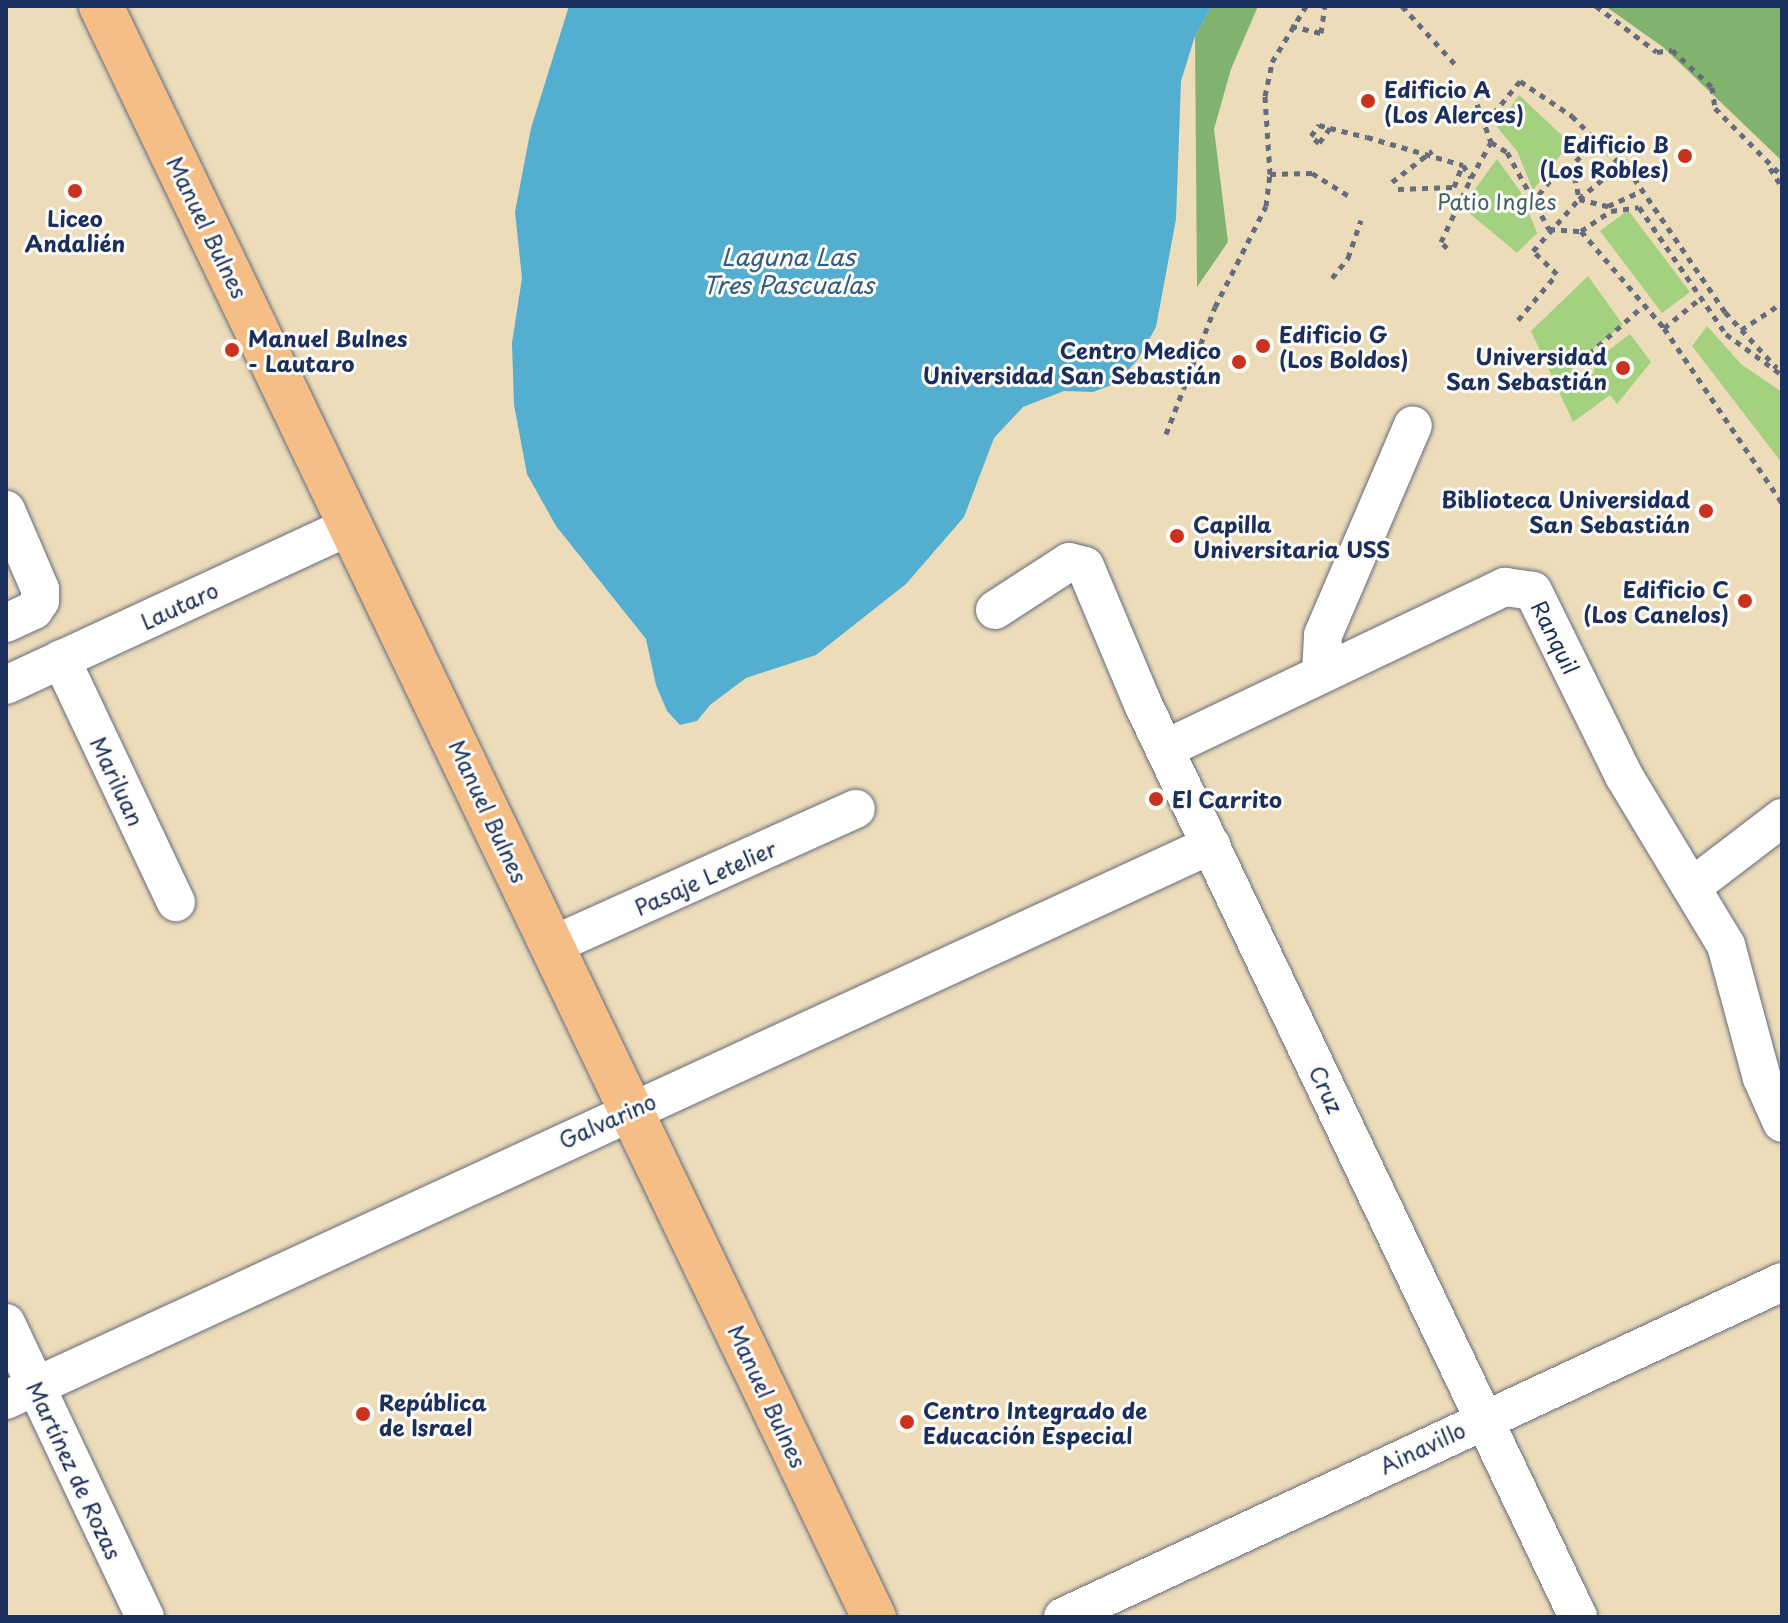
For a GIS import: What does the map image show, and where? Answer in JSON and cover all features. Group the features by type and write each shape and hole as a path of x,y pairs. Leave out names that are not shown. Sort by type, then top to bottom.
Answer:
{"main road":[{"name":"Manuel Bulnes","path":"101,6 353,525 874,1617"}],"street":[{"path":"1321,674 1323,635 1413,425"},
{"path":"6,510 40,589 40,601 34,610 6,623"},
{"name":"Lautaro","path":"7,681 353,525"},
{"name":"Cruz","path":"995,610 1078,561 1085,566 1165,749 1578,1617"},
{"name":"Ranquil","path":"1165,749 1505,587 1533,591 1624,776 1693,886 1734,963 1753,1048 1782,1123"},
{"name":"Mariluan","path":"61,659 176,902"},
{"name":"Pasaje Letelier","path":"553,945 856,809"},
{"path":"1693,886 1782,818"},
{"name":"Galvarino","path":"21,1393 1211,845"},
{"name":"Ainavillo","path":"1063,1617 1483,1418 1782,1282"},
{"name":"Martínez de Rozas","path":"6,1323 21,1393 145,1617"}],"path":[{"path":"1166,434 1215,307 1266,206 1270,174 1265,96 1272,62 1291,26 1306,6"},
{"path":"1291,26 1321,33 1325,6"},
{"path":"1402,6 1455,64"},
{"path":"1596,6 1657,52 1672,50 1712,87 1715,108 1770,168 1782,187"},
{"path":"1486,123 1520,81 1597,140 1622,163 1644,190 1741,330 1782,374"},
{"path":"1473,93 1491,142 1507,152 1531,204 1549,229"},
{"path":"1330,128 1430,153 1463,165 1471,178"},
{"path":"1579,199 1572,165 1597,140"},
{"path":"1447,248 1441,242 1491,142"},
{"path":"1518,320 1557,274 1533,251 1549,229 1579,199 1622,163 1629,148"},
{"path":"1392,182 1430,153"},
{"path":"1398,189 1454,187 1463,165"},
{"path":"1770,168 1782,176"},
{"path":"1531,204 1558,171"},
{"path":"1270,174 1312,173 1352,198"},
{"path":"1579,199 1608,206 1644,190"},
{"path":"1549,229 1581,231 1611,211 1639,207 1726,334 1782,374"},
{"path":"1332,278 1348,258 1361,220"},
{"path":"1581,231 1664,328 1782,503"},
{"path":"1664,328 1702,297"},
{"path":"1741,330 1782,303"},
{"path":"1580,362 1643,306"}],"green space":[{"path":"1212,6 1258,6 1231,69 1214,129 1228,242 1197,287 1195,36"},
{"path":"1605,6 1782,6 1782,161 1663,47"},
{"path":"1519,95 1570,143 1533,190 1517,151 1497,127"},
{"name":"Patio Ingles","path":"1497,159 1520,191 1537,233 1517,253 1462,207"},
{"path":"1628,210 1690,292 1662,313 1600,231"},
{"path":"1588,276 1623,325 1590,351 1576,352 1572,370 1579,376 1593,374 1597,359 1630,334 1651,362 1617,404 1610,395 1573,422 1531,331"},
{"path":"1707,326 1741,364 1782,392 1782,463 1692,346"}],"water":[{"name":"Laguna Las Tres Pascualas","path":"569,6 1212,6 1195,36 1181,81 1176,219 1156,327 1138,359 1117,383 1093,392 1064,391 1023,407 994,438 964,517 906,584 816,655 746,678 710,705 697,721 680,725 667,711 656,685 646,639 556,526 527,474 514,405 512,343 522,278 515,212 531,128"}],"place":[{"name":"Edificio A (Los Alerces)","path":"1368,101"},
{"name":"Edificio B (Los Robles)","path":"1685,156"},
{"name":"Liceo Andalién","path":"75,191"},
{"name":"Edificio G (Los Boldos)","path":"1263,346"},
{"name":"Manuel Bulnes - Lautaro","path":"232,350"},
{"name":"Centro Medico Universidad San Sebastián","path":"1239,362"},
{"name":"Universidad San Sebastián","path":"1623,368"},
{"name":"Biblioteca Universidad San Sebastián","path":"1706,511"},
{"name":"Capilla Universitaria USS","path":"1177,536"},
{"name":"Edificio C (Los Canelos)","path":"1745,601"},
{"name":"El Carrito","path":"1156,799"},
{"name":"República de Israel","path":"363,1414"},
{"name":"Centro Integrado de Educación Especial","path":"907,1422"}]}
